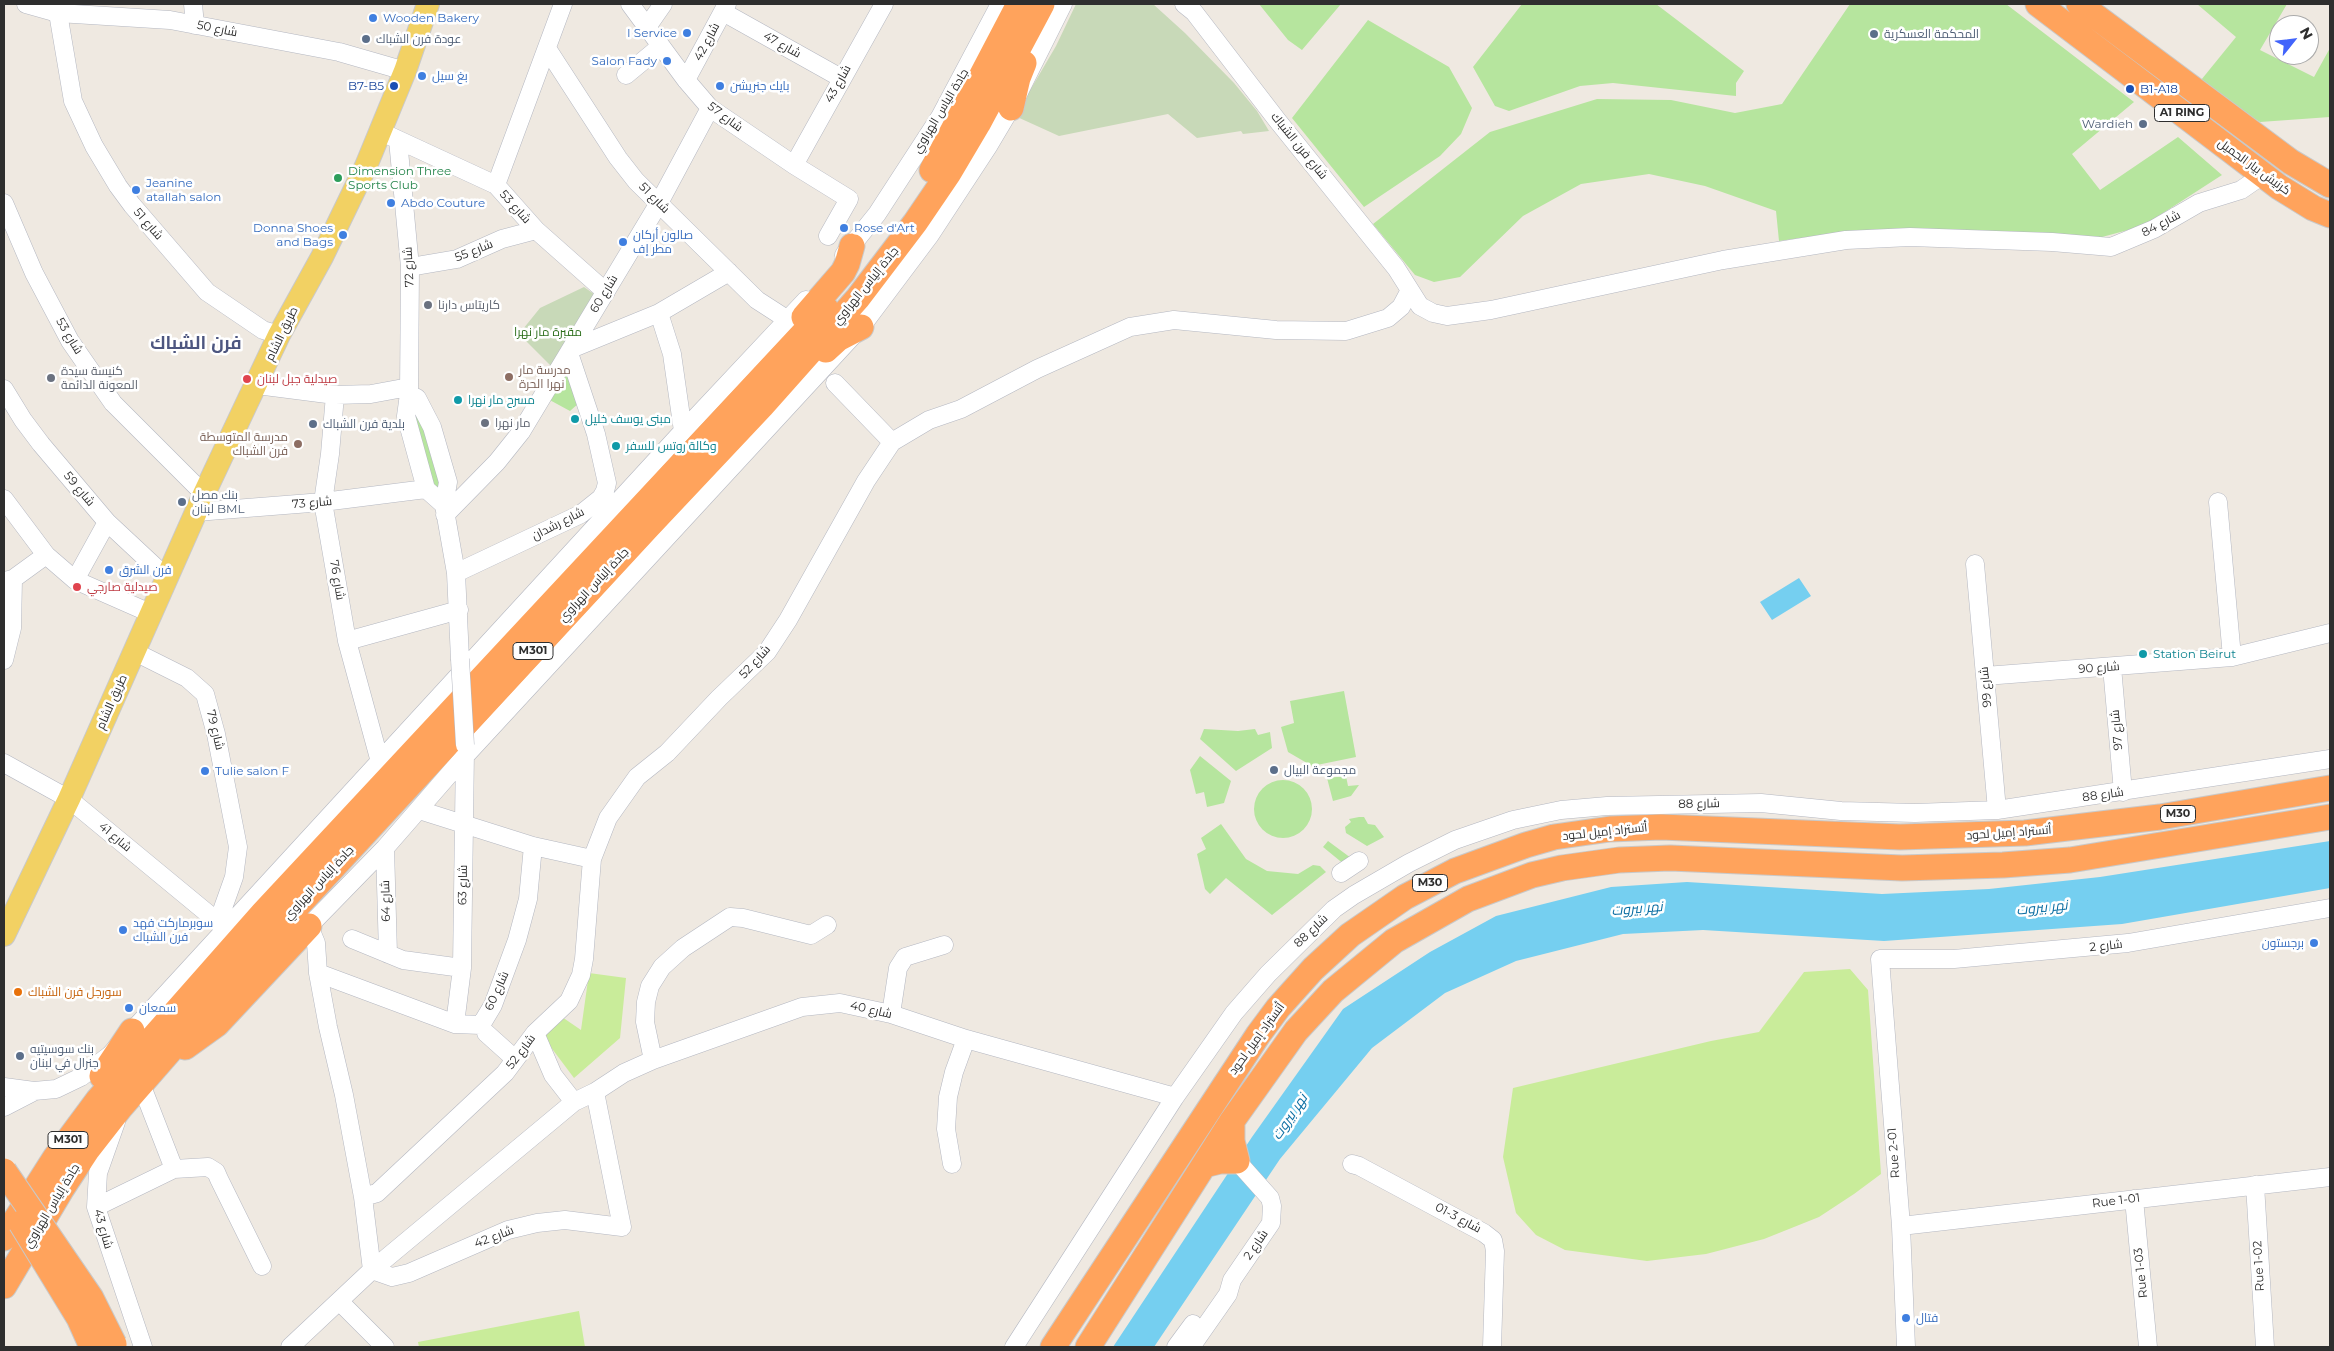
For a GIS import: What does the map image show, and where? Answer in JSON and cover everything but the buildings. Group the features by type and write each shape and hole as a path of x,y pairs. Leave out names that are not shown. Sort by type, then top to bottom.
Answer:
{"highway":[{"path":"960,82 1036,4"},
{"path":"1011,108 1018,78 1037,30 1036,4"},
{"name":"جادة إلياس الهراوي","path":"4,1286 88,1149 109,1104 263,913 848,286 905,212 937,164 1036,4"},
{"name":"جادة إلياس الهراوي","path":"109,1104 141,1084 277,928 646,528 762,406 858,298 915,223 949,173 978,124 1036,4"},
{"name":"كرنيش بيار الجميل","path":"2038,4 2261,174 2313,208 2330,215"},
{"name":"كرنيش بيار الجميل","path":"2079,4 2284,157 2310,175 2330,185"},
{"path":"767,373 779,347 843,272 852,246"},
{"path":"762,406 791,386 838,339 861,326"},
{"name":"أتستراد إميل لحود","path":"1053,1347 1258,1034 1278,1008 1314,969 1350,935 1405,897 1429,884 1488,858 1526,845 1570,834 1610,829 1661,827 1900,837 2025,833 2160,817 2330,788"},
{"name":"M30","path":"1088,1347 1232,1121 1277,1056 1332,991 1394,941 1419,925 1468,899 1532,875 1562,868 1618,860 1670,858 1902,868 1953,868 2070,860 2330,817"},
{"path":"159,1062 202,1037 217,1024 309,926"},
{"path":"40,1181 71,1121 132,1031"},
{"name":"M301","path":"4,1238 40,1181 109,1104"},
{"path":"1204,1165 1220,1161 1237,1161 1232,1141 1232,1121"},
{"path":"4,1171 91,1298 104,1320 115,1347"},
{"path":"4,1192 79,1318 92,1347"},
{"path":"4,1299 25,1250"}],"main road":[{"name":"طريق الشام","path":"4,935 69,798 200,503 280,335 390,136 405,71 428,4"}],"street":[{"name":"شارع 50","path":"26,4 58,13 170,20 195,24 340,52 405,71"},
{"path":"193,4 195,24"},
{"path":"496,185 548,50 563,4"},
{"name":"شارع 57","path":"630,4 686,80 710,108 794,165 849,199 828,236"},
{"path":"647,27 663,4"},
{"name":"شارع 43","path":"794,165 884,4"},
{"name":"جادة الياس الهراوي","path":"852,246 877,214 940,117 1000,4"},
{"name":"شارع فرن الشباك","path":"1184,4 1194,12 1277,120 1396,268 1409,292 1420,306 1433,313 1447,316 1462,315 1723,260 1846,240 1910,237 2052,242"},
{"name":"شارع 47","path":"725,8 841,78"},
{"name":"شارع 42","path":"686,80 725,8"},
{"name":"شارع 51","path":"58,13 73,101 94,146 118,186 207,292 264,330 280,335"},
{"path":"626,75 662,46"},
{"name":"شارع 51","path":"548,50 618,158 636,181 756,300 782,321"},
{"name":"شارع 60","path":"445,510 490,469 521,432 659,202 710,108"},
{"name":"جادة إلياس الهراوي","path":"309,926 419,810 465,750 861,326 930,236 1011,108"},
{"name":"شارع 53","path":"390,136 496,185 536,230 606,292"},
{"name":"شارع 72","path":"390,136 410,267 409,391 406,416 426,489"},
{"name":"شارع 84","path":"2052,242 2111,247 2121,244 2154,229 2199,203 2240,190 2257,179 2261,174"},
{"name":"شارع 53","path":"4,203 34,273 70,341 113,403 200,503"},
{"name":"شارع 55","path":"410,267 457,259 502,239 536,230"},
{"path":"4,1087 34,1091 56,1089 81,1077 110,1055 164,996 222,926 380,762 852,246"},
{"path":"570,351 659,313 728,272"},
{"path":"835,383 892,442 929,420 961,408 1037,369 1130,327 1174,320 1276,330 1346,331 1388,318 1400,307 1409,292"},
{"path":"659,313 672,354 683,431"},
{"name":"شارع رشدان","path":"456,573 581,514 601,498 605,491 607,483 596,434 570,351"},
{"path":"257,386 335,395 409,391 417,398 432,427 448,482 445,510 456,573 459,610 347,641"},
{"name":"شارع 59","path":"4,389 35,436 107,522 166,577"},
{"name":"شارع 76","path":"335,395 330,454 323,502 347,641 380,762"},
{"name":"شارع 52","path":"363,1197 378,1192 505,1074 535,1033 569,1001 581,975 592,859 608,818 637,777 667,753 719,698 767,652 788,620 866,482 892,442"},
{"path":"426,489 445,510"},
{"name":"شارع 73","path":"200,503 323,502 426,489"},
{"path":"4,499 46,555 75,580 150,613"},
{"path":"2218,502 2232,658"},
{"path":"75,580 107,522"},
{"path":"4,660 12,628 8,580 46,555"},
{"name":"شارع 99","path":"1975,564 1996,810"},
{"name":"شارع 63","path":"455,1024 462,968 465,750 459,610"},
{"name":"شارع 90","path":"1985,676 2232,658 2330,633"},
{"name":"شارع 79","path":"135,652 187,678 205,694 229,794 238,847 234,877 222,926"},
{"name":"شارع 97","path":"2112,667 2123,792"},
{"name":"شارع 88","path":"1014,1347 1175,1097 1240,1007 1268,974 1327,916 1354,895 1409,863 1454,840 1514,820 1561,810 1607,806 1761,803 1841,811 1916,813 1996,810 2123,792 2330,758"},
{"name":"شارع 41","path":"4,764 69,798 222,926"},
{"path":"419,810 533,846 592,859"},
{"name":"شارع 60","path":"318,973 455,1024 481,1025 494,1005 514,947 528,898 533,846"},
{"name":"شارع 64","path":"385,848 388,954"},
{"path":"1341,873 1359,860"},
{"name":"شارع 2","path":"1880,959 1954,959 2128,944 2330,908"},
{"path":"653,1060 645,1022 646,1002 650,986 662,967 684,948 730,917 743,918 811,935 827,925"},
{"path":"309,926 316,943 318,973 363,1197 372,1270"},
{"path":"352,939 403,960 462,968"},
{"path":"891,1014 898,968 905,957 944,945"},
{"name":"Rue 2-01","path":"1880,959 1901,1226 1906,1347"},
{"name":"شارع 40","path":"290,1347 372,1270 574,1102 595,1092 624,1073 653,1060 802,1007 840,1003 891,1014 966,1039 1175,1097"},
{"path":"486,1033 515,1059"},
{"path":"535,1033 553,1075 574,1102"},
{"path":"952,1164 946,1129 948,1098 954,1072 966,1039"},
{"path":"141,1084 174,1170"},
{"path":"4,1107 34,1091"},
{"name":"شارع 42","path":"372,1270 392,1277 409,1273 508,1230 537,1223 565,1220 622,1227 595,1092"},
{"name":"شارع 43","path":"109,1104 114,1132 98,1173 96,1207 143,1347"},
{"name":"شارع 2","path":"1191,1347 1228,1294 1232,1280 1271,1223 1272,1206 1265,1191 1237,1161"},
{"name":"شارع 3-01","path":"1352,1164 1476,1228 1493,1240 1495,1251 1492,1347"},
{"path":"96,1207 174,1170 208,1167 216,1172 262,1266"},
{"name":"Rue 1-01","path":"1901,1226 2330,1177"},
{"name":"Rue 1-02","path":"2255,1186 2265,1347"},
{"name":"Rue 1-03","path":"2134,1199 2148,1347"},
{"name":"شارع 2","path":"1176,1347 1220,1287 1232,1280"},
{"path":"339,1301 385,1347"}],"green space":[{"path":"1076,4 1153,4 1185,33 1234,83 1257,111 1269,131 1243,134 1241,131 1197,138 1168,114 1059,136 1015,116 1056,46"},
{"path":"1259,4 1341,4 1302,50 1288,40"},
{"path":"1522,4 1656,4 1744,71 1736,83 1736,96 1613,83 1580,86 1509,111 1495,106 1473,67"},
{"path":"1850,4 2006,4 2134,102 2072,154 2100,190 2178,137 2222,175 2143,226 2102,237 1845,232 1779,241 1776,211 1705,186 1649,174 1581,184 1523,216 1460,277 1434,282 1415,275 1373,224 1490,132 1597,99 1671,100 1735,113 1782,104"},
{"path":"2197,4 2287,4 2281,15 2269,15 2269,35 2260,50 2269,54 2269,65 2290,65 2314,77 2330,48 2330,117 2260,122 2197,85 2236,37"},
{"path":"1368,20 1449,67 1472,108 1461,134 1440,156 1364,207 1292,118"},
{"name":"مقبرة مار نهرا","path":"584,287 594,294 592,302 552,367 519,334 540,308"},
{"path":"569,354 579,403 570,411 546,398"},
{"path":"417,398 448,482 433,496 406,416"},
{"path":"1344,691 1356,757 1312,766 1288,752 1281,727 1294,723 1290,701"},
{"path":"1204,729 1238,731 1255,729 1258,735 1270,732 1272,748 1236,771 1200,739"},
{"path":"1200,756 1231,781 1224,803 1207,807 1204,792 1196,794 1190,770"},
{"path":"1346,776 1348,786 1359,785 1351,796 1333,801 1327,778"},
{"path":"1283,780 1299,785 1307,793 1312,809 1307,825 1299,833 1283,838 1267,833 1259,825 1254,809 1259,793 1267,785"},
{"path":"1364,817 1368,824 1375,825 1384,837 1367,846 1346,833 1345,827 1351,822 1349,819"},
{"path":"1221,824 1246,859 1267,871 1298,874 1313,865 1320,866 1326,872 1272,915 1226,878 1210,894 1205,889 1197,854 1206,849 1201,838"},
{"path":"1328,841 1351,858 1345,865 1323,847"},
{"path":"1850,969 1868,990 1881,1174 1854,1194 1819,1217 1764,1239 1706,1254 1647,1261 1565,1250 1536,1235 1516,1213 1503,1157 1513,1088 1711,1041 1759,1032 1804,972"},
{"path":"589,973 626,978 620,1038 574,1078 541,1034 562,1017 581,1030"},
{"path":"579,1311 585,1347 419,1347 418,1342"}],"water":[{"path":"1799,578 1811,596 1772,620 1760,602"},
{"name":"نهر بيروت","path":"2330,841 2330,888 2122,924 1884,941 1703,930 1623,934 1516,961 1445,993 1372,1048 1280,1159 1154,1347 1113,1347 1252,1137 1343,1009 1430,952 1496,916 1611,887 1687,882 1882,894 1989,889 2100,877"}],"place":[{"name":"Wooden Bakery","path":"373,18"},
{"name":"I Service","path":"687,33"},
{"name":"المحكمة العسكرية","path":"1874,34"},
{"name":"عودة فرن الشباك","path":"366,39"},
{"name":"Salon Fady","path":"667,61"},
{"name":"بغ سيل","path":"422,76"},
{"name":"B7-B5","path":"394,86"},
{"name":"بايك جنريشن","path":"720,86"},
{"name":"B1-A18","path":"2130,89"},
{"name":"Wardieh","path":"2143,124"},
{"name":"Dimension Three Sports Club","path":"338,178"},
{"name":"Jeanine atallah salon","path":"136,190"},
{"name":"Abdo Couture","path":"391,203"},
{"name":"Rose d'Art","path":"844,228"},
{"name":"Donna Shoes and Bags","path":"343,235"},
{"name":"صالون أركان مطر إف","path":"623,242"},
{"name":"كاريتاس دارنا","path":"428,305"},
{"name":"مدرسة مار نهرا الحرة","path":"509,377"},
{"name":"كنيسة سيدة المعونة الدائمة","path":"51,378"},
{"name":"صيدلية جبل لبنان","path":"247,379"},
{"name":"مسرح مار نهرا","path":"458,400"},
{"name":"مبنى يوسف خليل","path":"575,419"},
{"name":"مار نهرا","path":"485,423"},
{"name":"بلدية فرن الشباك","path":"313,424"},
{"name":"مدرسة المتوسطة فرن الشباك","path":"298,444"},
{"name":"وكالة روتس للسفر","path":"616,446"},
{"name":"بنك مصل لبنان BML","path":"182,502"},
{"name":"فرن الشرق","path":"109,570"},
{"name":"صيدلية صارجي","path":"77,587"},
{"name":"Station Beirut","path":"2143,654"},
{"name":"مجموعة البيال","path":"1274,770"},
{"name":"Tulie salon F","path":"205,771"},
{"name":"سوبرماركت فهد فرن الشباك","path":"123,930"},
{"name":"برجستون","path":"2314,943"},
{"name":"سورجل فرن الشباك","path":"18,992"},
{"name":"سمعان","path":"129,1008"},
{"name":"بنك سوسيتيه جنرال في لبنان","path":"20,1056"},
{"name":"فتال","path":"1906,1318"}],"district":[{"name":"فرن الشباك","path":"196,344"}]}
